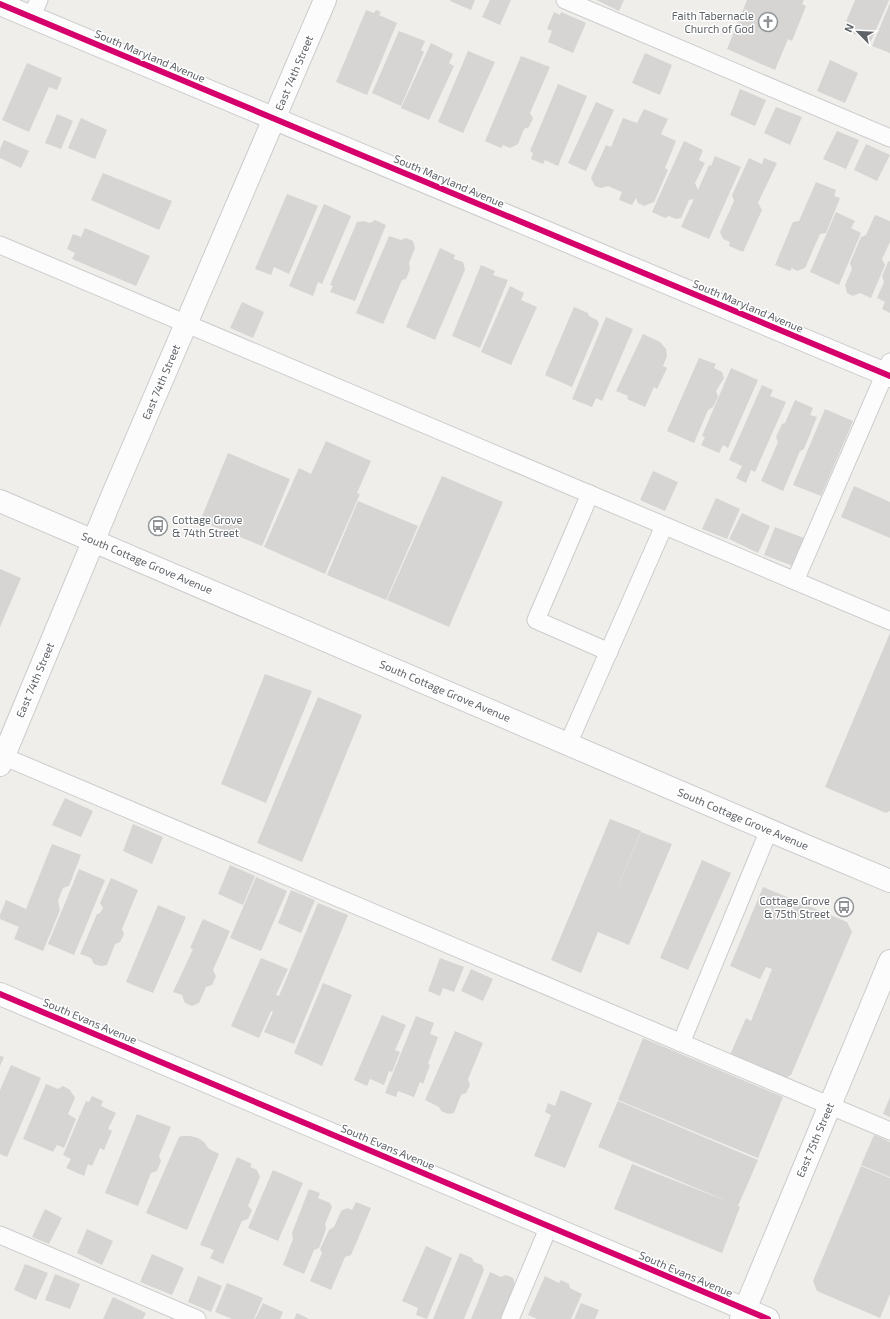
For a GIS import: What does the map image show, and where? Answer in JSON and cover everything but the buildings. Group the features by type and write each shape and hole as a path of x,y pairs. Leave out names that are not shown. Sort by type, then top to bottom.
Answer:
{"street":[{"name":"East 74th Street","path":"1,759 325,0"},
{"name":"South Maryland Avenue","path":"0,4 35,8 274,119 888,371"},
{"name":"South Cottage Grove Avenue","path":"0,501 890,881"},
{"name":"East 75th Street","path":"743,1314 890,961"},
{"name":"South Evans Avenue","path":"0,994 549,1226 743,1314 768,1319"}],"lane":[{"path":"565,0 890,138"},
{"path":"0,245 890,621"},
{"path":"795,581 888,371"},
{"path":"590,494 536,620 609,652"},
{"path":"568,744 664,526"},
{"path":"1,759 890,1131"},
{"path":"681,1043 769,830"},
{"path":"510,1319 549,1226"},
{"path":"0,1235 197,1319"}],"cycle path":[{"path":"0,4 890,376"},
{"path":"0,994 768,1319"}],"place":[{"name":"Faith Tabernacle Church of God","path":"768,22"},
{"name":"Cottage Grove & 74th Street","path":"158,526"},
{"name":"Cottage Grove & 75th Street","path":"844,907"}]}
